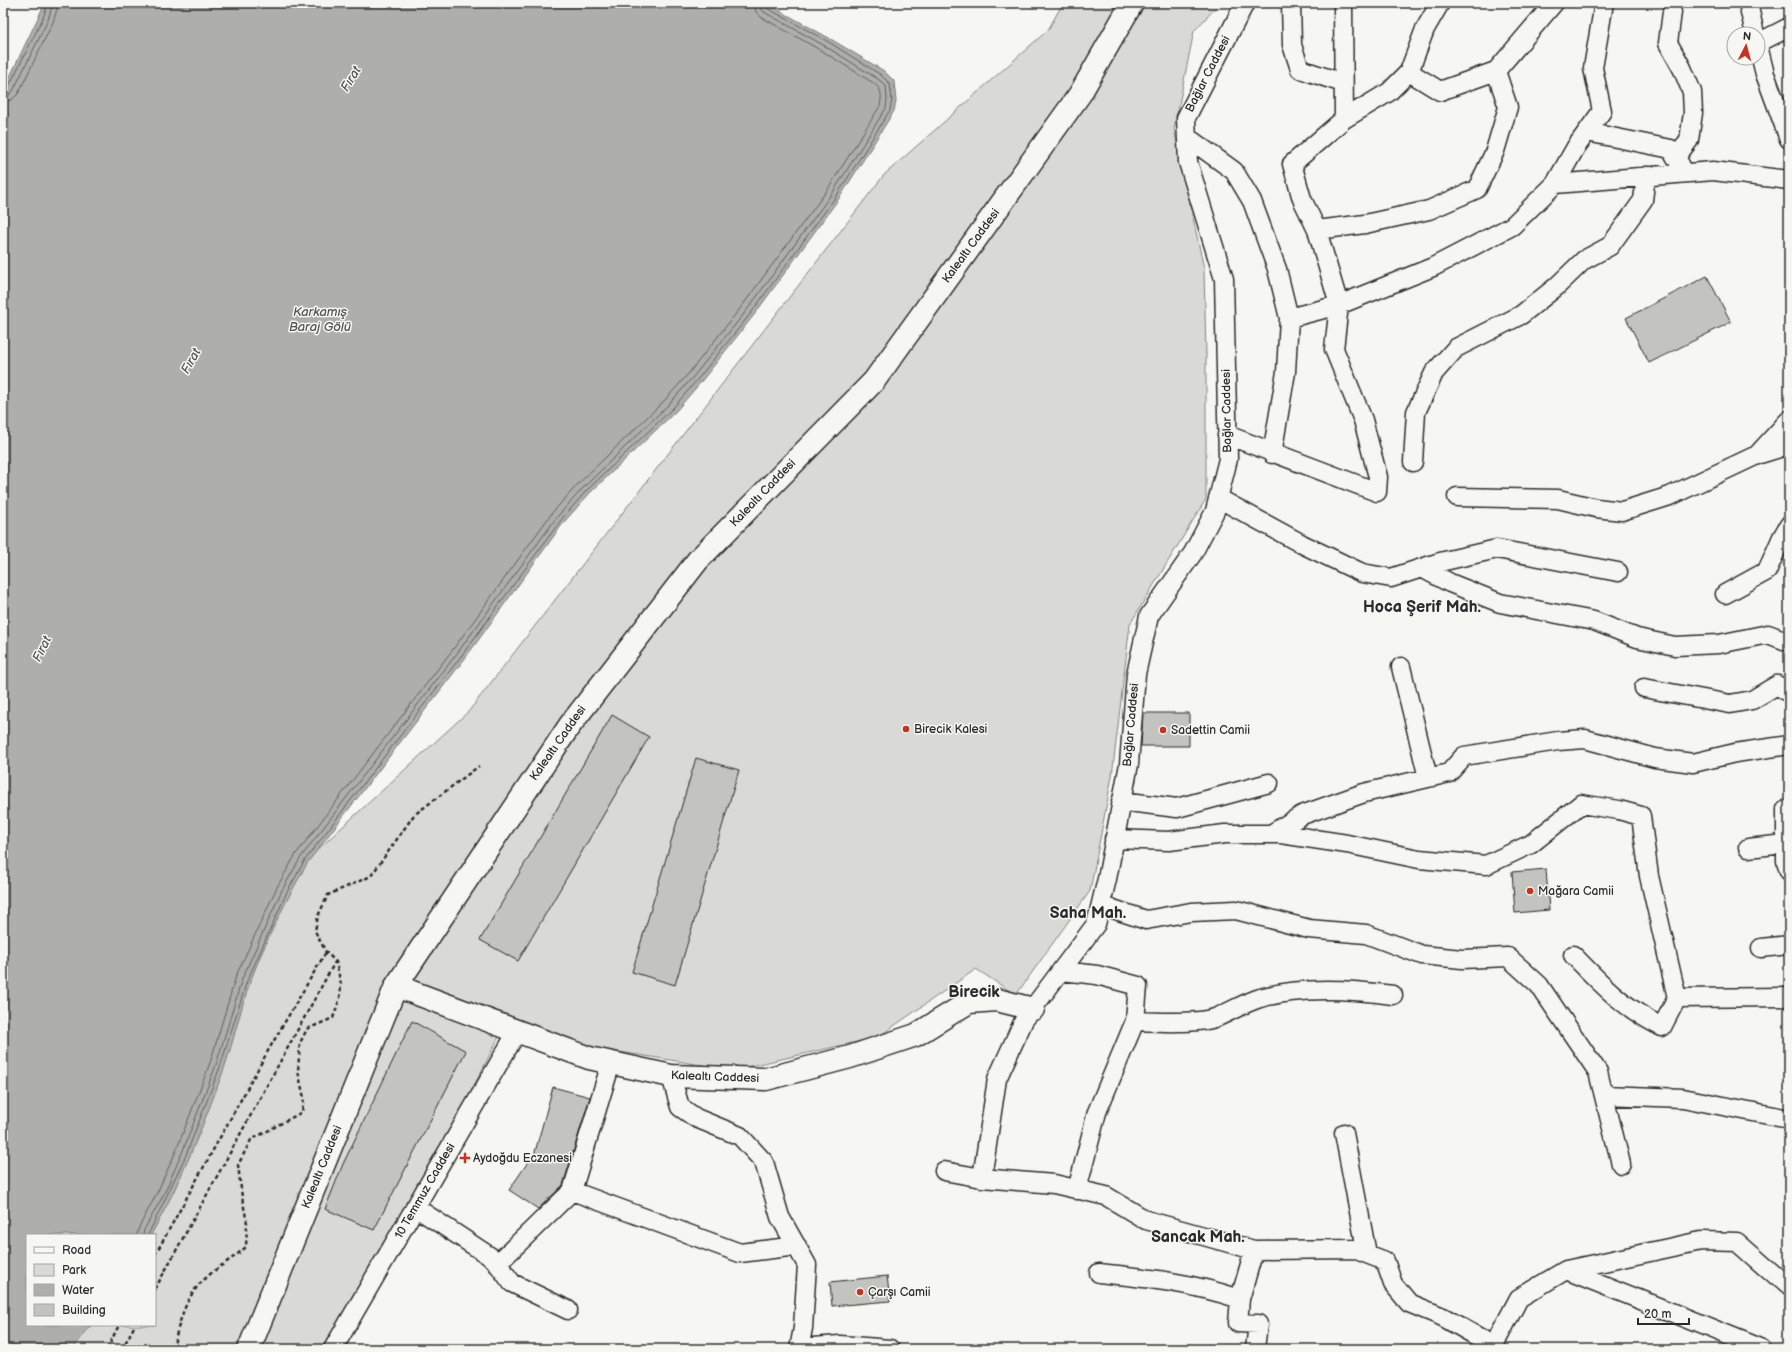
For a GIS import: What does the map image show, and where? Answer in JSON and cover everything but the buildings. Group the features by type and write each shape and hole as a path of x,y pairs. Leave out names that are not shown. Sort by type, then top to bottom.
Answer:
{"street":[{"name":"Kalealtı Caddesi","path":"249,1349 396,986 570,725 698,560 874,381 1080,94 1132,3"},
{"name":"Bağlar Caddesi","path":"982,1178 997,1079 1024,1020 1096,924 1129,764 1136,674 1149,616 1193,553 1215,511 1228,459 1224,279 1188,162 1186,118 1245,3"},
{"path":"1291,3 1292,45 1300,69 1343,83"},
{"path":"1343,3 1344,119"},
{"path":"1227,435 1272,454 1377,492 1378,477 1363,420 1334,349 1339,304 1317,230 1302,199 1292,164 1344,119 1389,92 1409,72 1425,29 1440,3"},
{"path":"1409,72 1440,91 1496,71 1554,3"},
{"path":"1289,318 1339,304 1433,266 1512,226 1555,184 1587,132 1602,111 1593,68 1604,3"},
{"path":"1748,3 1753,26"},
{"path":"1672,12 1668,43 1682,68 1692,92 1693,113 1689,140 1676,157"},
{"path":"1766,40 1789,27"},
{"path":"1763,66 1789,139"},
{"path":"1317,230 1365,224 1429,210 1477,190 1495,151 1508,107 1496,71"},
{"path":"1587,132 1671,149 1686,173"},
{"path":"1187,137 1234,171 1252,201 1277,268 1289,318 1286,372 1272,454"},
{"path":"1555,184 1713,171 1789,180"},
{"path":"1413,462 1416,412 1434,373 1456,348 1522,315 1556,287 1584,260 1610,246 1643,200 1646,176"},
{"path":"1757,455 1789,420"},
{"path":"1457,497 1558,499 1596,508 1622,511 1670,496 1757,455 1789,445"},
{"path":"1218,498 1302,544 1362,573 1391,578 1422,568 1497,549 1618,572"},
{"path":"1725,594 1767,571 1789,525"},
{"path":"1422,568 1450,583 1500,603 1594,621 1637,638 1675,646 1719,644 1768,634 1789,642"},
{"path":"1401,667 1428,778"},
{"path":"1644,688 1730,704 1752,700 1777,685 1789,693"},
{"path":"1271,834 1302,815 1364,794 1448,773 1464,756 1558,741 1585,739 1655,758 1692,763 1736,752 1789,745"},
{"path":"1121,801 1177,808 1269,784"},
{"path":"1114,839 1169,842 1225,834 1281,834 1347,844 1418,859 1486,865 1531,844 1581,804 1641,816 1649,876 1677,998 1662,1027 1640,1016 1617,999 1573,955"},
{"path":"1786,810 1786,861 1789,871"},
{"path":"1748,848 1787,844"},
{"path":"1101,905 1146,920 1191,912 1236,910 1309,929 1366,934 1422,955 1462,960 1508,957 1539,985 1598,1072 1621,1164"},
{"path":"1761,948 1789,945"},
{"path":"1062,971 1097,975 1138,986 1135,1021 1097,1112 1077,1190"},
{"name":"Kalealtı Caddesi","path":"396,986 589,1058 671,1076 766,1079 850,1057 916,1035 970,1002 997,1000 1033,1009"},
{"path":"1135,1021 1168,1022 1213,1018 1260,998 1302,991 1358,990 1393,995"},
{"path":"1677,998 1789,997"},
{"name":"10 Temmuz Caddesi","path":"332,1349 517,1032"},
{"path":"497,1264 572,1191 611,1063"},
{"path":"671,1076 680,1107 696,1118 740,1136 764,1162 780,1217 807,1265 803,1328 799,1348 840,1345 890,1349"},
{"path":"1604,1095 1683,1098 1789,1120"},
{"path":"1344,1133 1367,1254"},
{"path":"944,1171 982,1178 1054,1184 1106,1196 1146,1220 1254,1250 1354,1249 1385,1261 1392,1284 1409,1303 1443,1317 1493,1347 1519,1298 1566,1270 1701,1241 1737,1242 1789,1288"},
{"path":"572,1191 740,1253 797,1246"},
{"path":"415,1207 494,1259 512,1283 568,1310"},
{"path":"1254,1250 1240,1299 1238,1323 1258,1324 1255,1349"},
{"path":"1566,1270 1763,1349"},
{"path":"1099,1272 1179,1282 1206,1288 1240,1299"}],"path":[{"path":"173,1349 179,1321 189,1298 205,1278 246,1247 247,1223 238,1165 251,1140 302,1112 304,1098 298,1071 300,1043 307,1029 333,1018 340,998 341,984 336,962 326,952 315,931 318,916 328,895 371,876 414,815 479,766"},
{"path":"156,1253 269,1049 326,952"},
{"path":"156,1287 336,962"},
{"path":"107,1349 118,1326"},
{"path":"122,1349 134,1326"}],"green space":[{"path":"1063,3 1220,3 1194,31 1174,129 1204,269 1206,354 1206,499 1130,624 1112,776 1090,891 1016,995 976,969 878,1037 733,1070 501,1033 339,1349 3,1349 3,1264 257,905 469,711 884,175 1048,30"}],"water":[{"name":"Karkamış Baraj Gölü","path":"45,3 766,3 884,71 894,81 896,101 894,111 840,197 754,315 676,411 590,493 564,522 466,657 308,862 277,920 256,966 246,993 224,1069 208,1112 182,1174 152,1234 26,1234 26,1326 90,1326 73,1349 3,1349 3,91"}],"place":[{"name":"Birecik Kalesi","path":"906,729"},
{"name":"Sadettin Camii","path":"1163,730"},
{"name":"Mağara Camii","path":"1530,891"},
{"name":"Aydoğdu Eczanesi","path":"465,1158"},
{"name":"Çarşı Camii","path":"860,1292"}],"district":[{"name":"Hoca Şerif Mah.","path":"1422,607"},
{"name":"Saha Mah.","path":"1088,913"},
{"name":"Birecik","path":"974,992"},
{"name":"Sancak Mah.","path":"1198,1237"}],"water label":[{"name":"Fırat","path":"351,79"},
{"name":"Fırat","path":"191,361"},
{"name":"Fırat","path":"42,649"}]}
